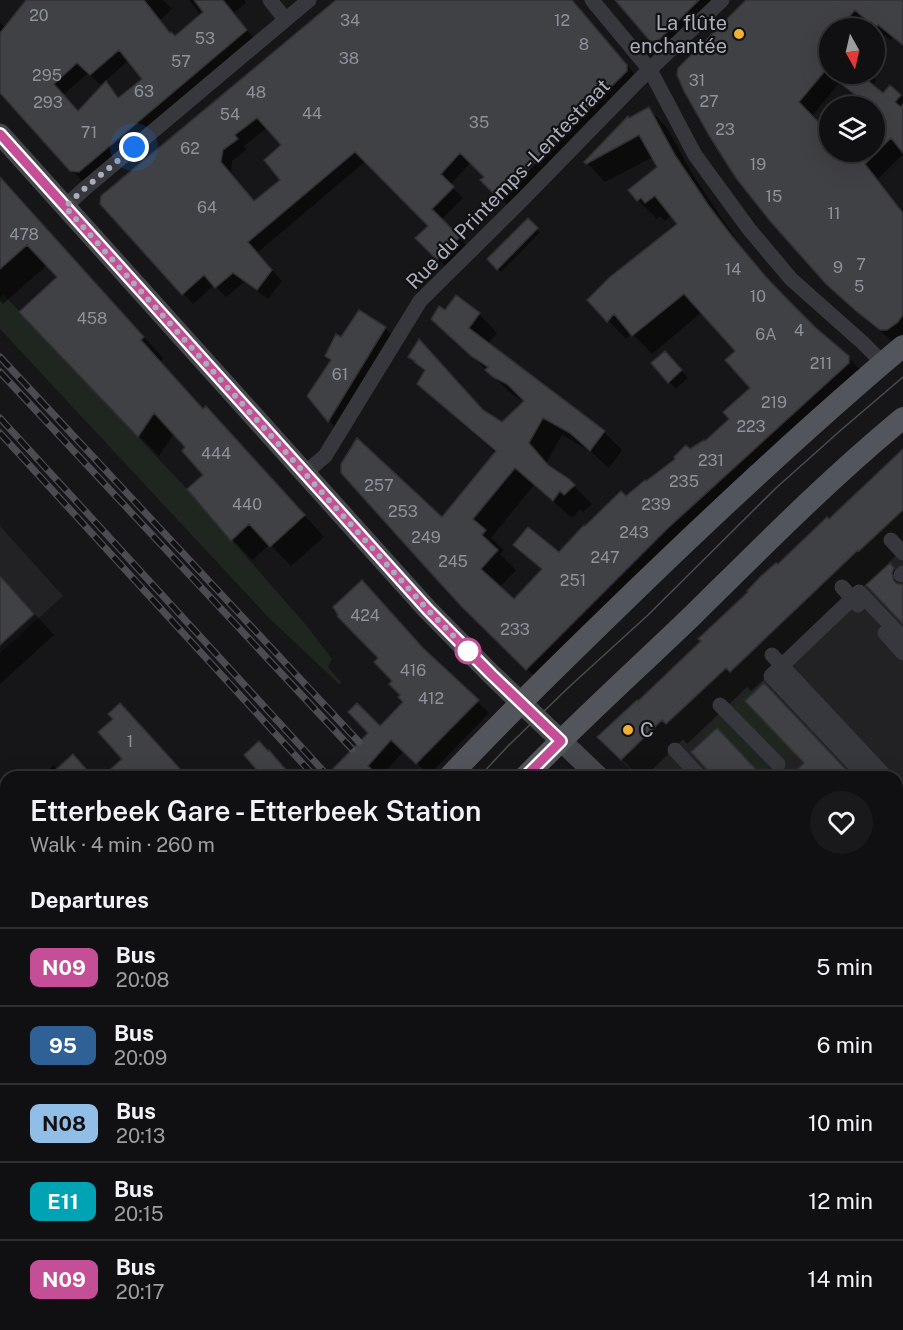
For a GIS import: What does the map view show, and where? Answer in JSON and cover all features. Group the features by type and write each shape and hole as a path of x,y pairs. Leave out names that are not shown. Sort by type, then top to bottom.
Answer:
{"main road":[{"path":"455,771 520,702 682,545 786,448 903,346"},
{"path":"531,771 791,517 903,418"}],"street":[{"path":"270,0 285,19"},
{"path":"65,207 309,0"},
{"path":"592,0 650,70 695,155 749,229 791,279 884,363"},
{"name":"Rue du Printemps - Lentestraat","path":"305,473 325,456 420,301 722,0"},
{"path":"0,134 427,609 592,771"},
{"path":"891,540 903,553"},
{"path":"847,592 903,653"},
{"path":"860,771 771,676 777,660 847,592 859,592 903,638"},
{"path":"777,660 880,771"},
{"path":"720,705 778,764"},
{"path":"675,750 694,771"}],"shaded area":[{"path":"903,448 903,771 632,771 597,737 701,642 698,639 748,592 761,576 776,563 778,564 827,517 829,519"},
{"path":"0,526 63,596 0,653"}],"green space":[{"path":"3,294 187,489 306,625 332,659 328,667 341,682 340,685 268,617 0,329 0,297"},
{"path":"751,688 754,692 745,701 795,753 787,757 778,756 734,709 735,703"},
{"path":"724,717 769,765 768,771 757,771 717,728 706,738 702,734 719,718"}],"building":[{"path":"26,0 144,0 170,33 175,36 203,12 194,0 223,0 247,30 79,172 70,171 0,93 0,33","holes":["119,50 142,79 118,98 106,81 78,111 54,84 77,63 90,75"]},
{"path":"336,0 572,0 627,65 627,71 499,199 480,180 484,177 460,153 441,174 454,187 432,209 460,237 437,260 415,238 428,226 355,152 248,242 272,270 257,290 233,273 215,288 204,275 182,295 100,204 101,196","holes":["257,118 281,145 264,160 280,180 254,201 221,162 223,150 238,139 235,135"]},
{"path":"615,0 699,0 658,41 650,41"},
{"path":"746,0 903,0 903,45 885,31 885,18 864,18 855,10 848,18 819,18 819,78 799,102 819,123 819,162 867,162 865,164 903,213 903,315 898,322 887,330 880,330 826,284 770,221 736,178 710,137 684,91 677,75 678,68"},
{"path":"842,84 872,84 883,93 890,85 901,95 895,102 901,107 903,104 903,153 891,138 885,144 885,96 856,96"},
{"path":"649,107 675,155 731,235 790,302 849,356 849,363 667,529 526,670 462,607 341,473 341,464 357,438 442,517 496,451 417,384 425,370 408,357 419,339 483,410 502,422 524,401 507,384 485,370 488,367 471,356 431,319 439,306 445,310 456,295 480,313 469,328 605,431 590,451 570,433 543,418 529,443 548,465 575,485 564,495 560,491 553,501 515,468 473,519 486,530 482,535 498,550 481,569 514,599 542,569 513,545 528,527 559,552 621,491 626,496 675,459 674,457 686,445 690,449 705,441 729,419 723,412 750,388 725,360 735,351 684,294 632,336 614,314 607,322 587,300 610,277 677,224 655,196 645,203 641,198 637,201 628,190 657,167 639,135 586,164 584,162 628,116 629,118"},
{"path":"0,177 144,337 141,340 203,409 206,406 305,515 270,547 249,524 231,541 187,489 203,475 182,451 185,447 154,413 138,437 19,312 57,277 27,245 0,269"},
{"path":"528,218 538,228 497,270 487,259"},
{"path":"359,310 386,327 328,422 307,396 331,360 325,356 336,334 341,337"},
{"path":"665,351 682,370 668,383 651,363"},
{"path":"903,449 903,510 730,672 726,668 666,724 662,720 621,760 597,737 701,641 698,639 748,592 761,576 776,563 778,564 827,517 829,519"},
{"path":"890,563 894,568 892,573 894,581 903,584 903,624 866,585"},
{"path":"0,576 34,614 0,645"},
{"path":"362,580 423,648 479,700 416,764 391,740 368,766 373,771 331,771 368,733 348,712 357,703 380,726 403,702 398,697 400,695 389,684 392,681 374,662 378,658 337,616 333,607"},
{"path":"764,683 847,771 796,771 804,763 745,701"},
{"path":"120,703 182,771 109,771 122,759 98,732 113,719 108,714"},
{"path":"717,728 757,771 708,771 691,752"},
{"path":"259,741 287,771 258,771 244,755"},
{"path":"73,754 88,771 55,771"}],"tram line":[{"path":"485,771 569,687 648,615 776,488 903,377"}],"railway":[{"path":"0,357 359,742"},
{"path":"0,372 352,749"},
{"path":"0,418 323,771"},
{"path":"0,433 310,771"}],"bus line":[{"name":"N09","path":"0,134 427,609 561,741 531,771"}],"place":[{"name":"La flûte enchantée","path":"739,34"},
{"name":"C","path":"628,730"}],"route":[{"path":"134,147 65,207 427,609 474,657 468,651"}]}
